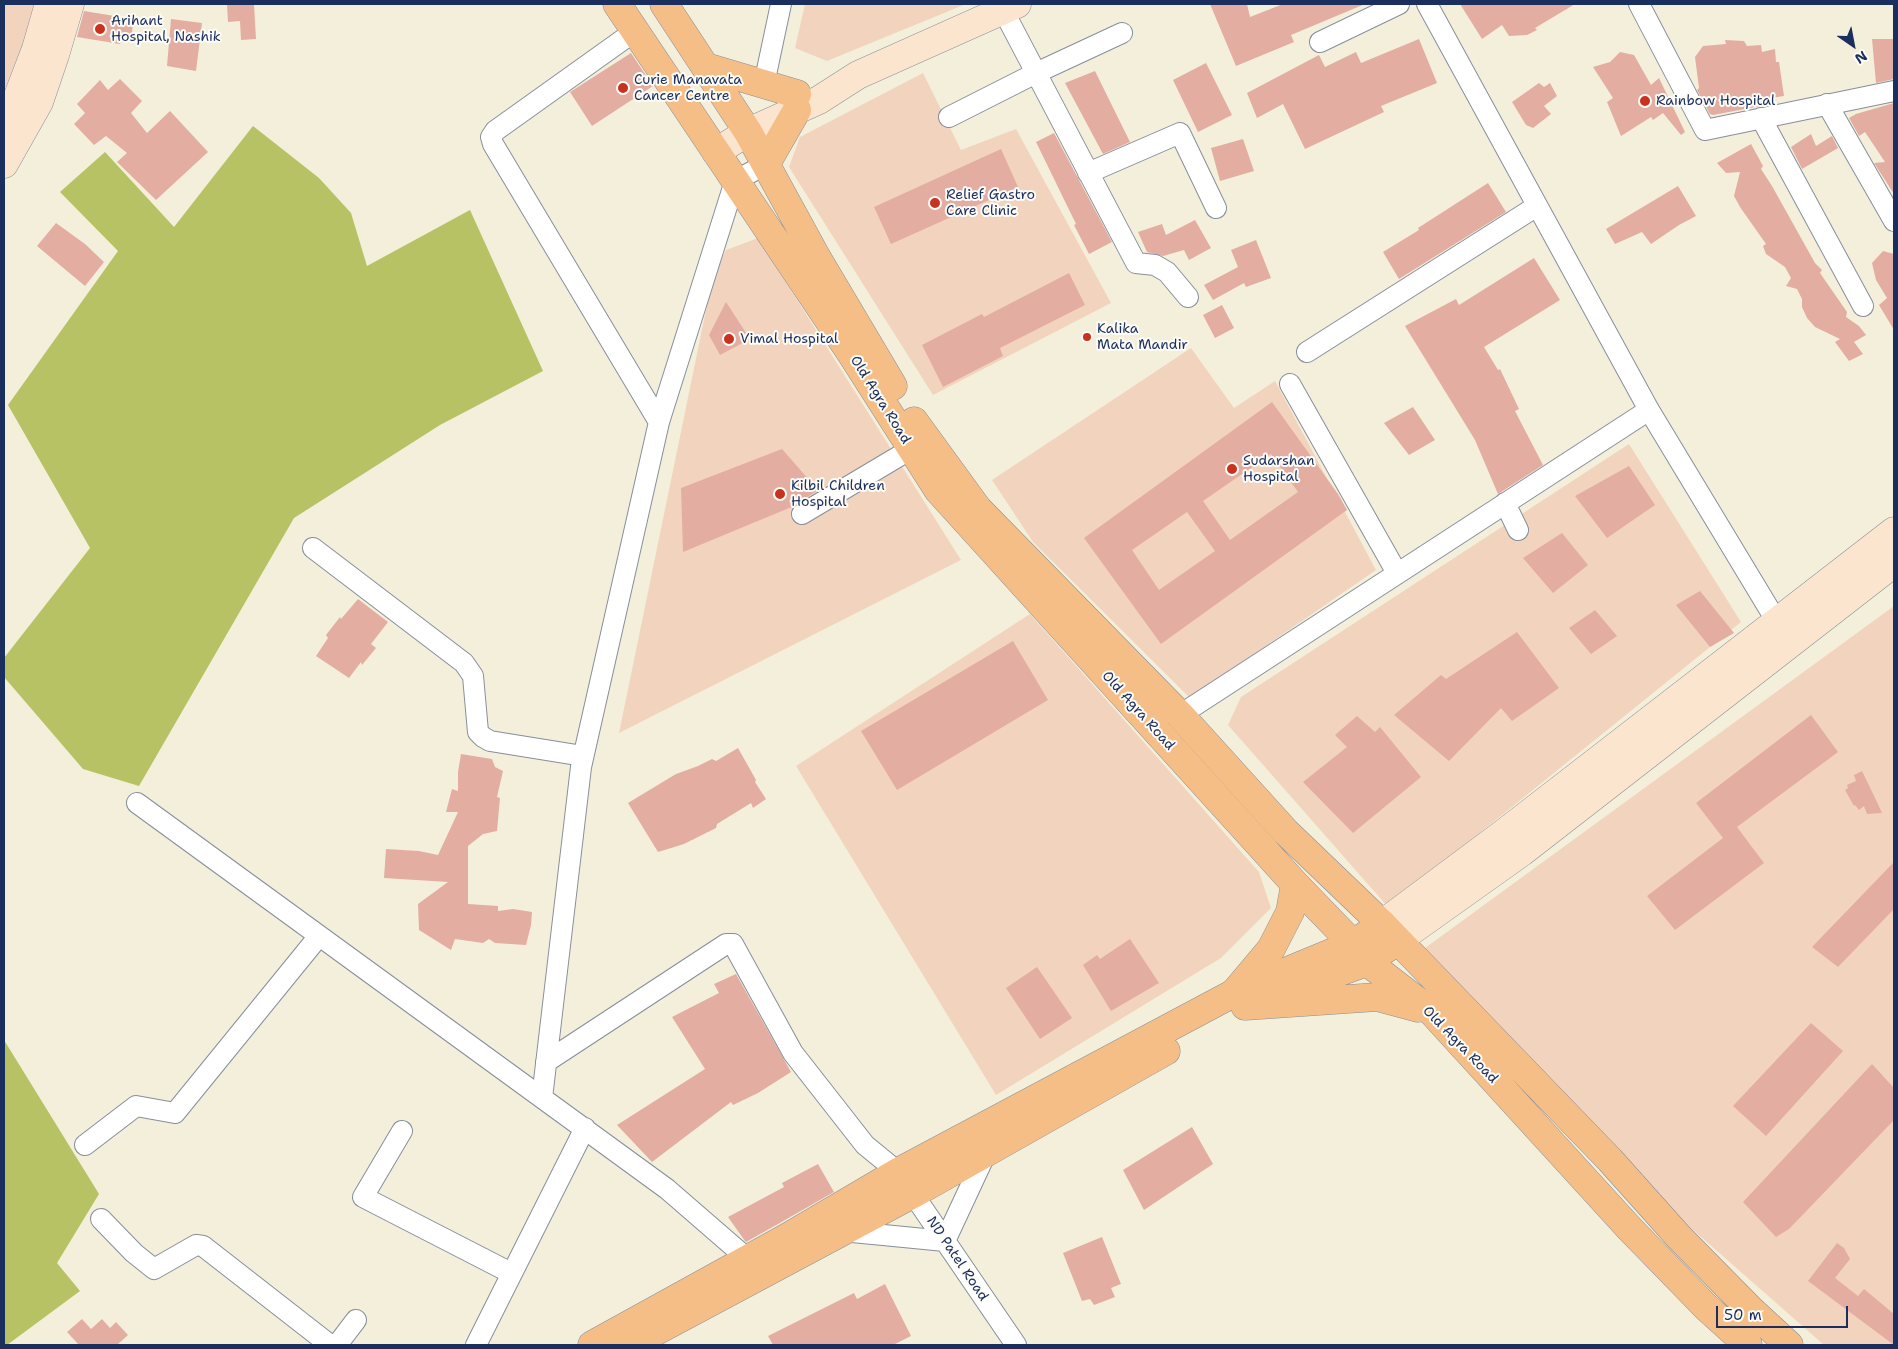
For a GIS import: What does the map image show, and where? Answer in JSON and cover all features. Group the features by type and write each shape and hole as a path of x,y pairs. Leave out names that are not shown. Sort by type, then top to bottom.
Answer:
{"main road":[{"path":"4,128 36,49 49,4"},
{"path":"4,164 39,102 70,4"},
{"name":"Old Agra Road","path":"617,4 846,346 938,490 1295,884 1360,953 1432,1012 1630,1229 1706,1307 1748,1345"},
{"name":"Old Agra Road","path":"664,4 744,125 817,258 916,425 978,509 1180,715 1286,832 1389,932 1610,1160 1678,1236 1750,1310 1789,1345"},
{"path":"711,145 744,125 797,102 818,100 858,75 1010,7"},
{"path":"706,68 764,84 797,102"},
{"path":"766,164 797,102"},
{"path":"1786,632 1894,531"},
{"path":"630,1345 756,1266 786,1238 906,1183 1240,1000 1360,953 1389,932 1508,830 1786,632 1894,563"},
{"path":"592,1345 756,1266 842,1231 906,1183 986,1154 1240,1000 1271,950 1290,912 1295,884"},
{"path":"1240,1000 1376,997 1432,1012"}],"street":[{"path":"764,84 782,4"},
{"path":"1320,42 1399,4"},
{"path":"1427,4 1649,410 1786,632"},
{"path":"1639,4 1705,130 1894,91"},
{"path":"1010,7 1036,73 1136,263 1155,265 1167,272 1188,298"},
{"path":"634,31 495,131 492,137 493,144 659,422"},
{"path":"950,118 1036,73 1122,33"},
{"path":"1827,104 1894,221"},
{"path":"1761,118 1863,306"},
{"path":"1088,172 1180,133 1216,208"},
{"path":"542,1098 582,756 659,422 735,181 766,164"},
{"path":"1307,352 1537,206"},
{"path":"1290,384 1397,573"},
{"path":"1180,715 1649,410"},
{"path":"802,514 911,449"},
{"path":"1505,503 1518,530"},
{"path":"1471,540 1481,519"},
{"path":"314,548 464,663 472,676 478,732 483,737 490,740 582,756"},
{"path":"137,803 667,1189 756,1266"},
{"path":"84,1145 136,1106 175,1113 319,936"},
{"name":"ND Patel Road","path":"546,1062 726,944 733,944 792,1053 865,1145 906,1183 1016,1345"},
{"path":"476,1345 511,1273 537,1227 585,1128"},
{"path":"402,1131 364,1197 511,1273"},
{"path":"842,1231 945,1241 986,1154"},
{"path":"101,1219 134,1253 154,1269 196,1245 204,1246 330,1345"},
{"path":"337,1345 356,1320"}],"shaded area":[{"path":"4,4 35,4 31,24 4,91"},
{"path":"805,4 966,4 827,61 795,48"},
{"path":"923,73 961,150 1016,129 1111,303 933,395 789,167 800,137"},
{"path":"758,238 961,560 619,733 713,276 726,250"},
{"name":"Sudarshan Hospital","path":"1191,348 1234,408 1275,381 1376,570 1190,698 1033,542 992,480"},
{"path":"1629,444 1741,622 1388,907 1228,725 1241,697"},
{"path":"1894,606 1894,1345 1824,1345 1684,1222 1425,948"},
{"path":"1030,614 1259,872 1271,908 1221,958 996,1095 796,766"}],"green space":[{"path":"253,126 319,178 351,213 367,266 470,210 543,371 440,425 294,518 139,786 83,769 4,677 4,658 90,548 8,405 118,251 60,192 105,152 174,227"},
{"path":"4,1040 99,1194 57,1263 80,1291 7,1345 4,1345"}],"building":[{"path":"227,4 254,4 256,39 241,40 240,21 228,22"},
{"path":"1210,4 1247,4 1250,17 1283,4 1365,4 1291,35 1294,42 1236,66"},
{"path":"1460,4 1575,4 1535,28 1537,30 1527,35 1509,36 1502,25 1482,39"},
{"path":"84,11 133,19 132,35 123,34 120,44 77,37"},
{"path":"171,19 202,23 196,71 167,66"},
{"path":"1419,39 1437,83 1381,106 1384,112 1305,149 1283,104 1257,118 1247,93 1319,55 1325,67 1356,52 1361,63"},
{"path":"1872,39 1894,39 1894,79 1876,83"},
{"path":"1725,40 1744,41 1747,46 1761,45 1762,52 1775,49 1784,96 1771,98 1771,104 1710,114 1697,90 1699,88 1695,57 1703,46 1726,44"},
{"path":"1620,52 1634,55 1651,85 1659,78 1685,132 1681,135 1663,113 1653,120 1651,117 1621,136 1607,102 1613,98 1593,67 1610,62"},
{"path":"631,53 653,86 592,126 570,92"},
{"path":"1206,63 1232,115 1198,132 1173,80"},
{"path":"1095,71 1130,142 1103,154 1065,83"},
{"path":"120,79 142,101 131,113 147,133 170,111 208,152 156,200 117,162 127,153 106,136 94,145 74,124 85,113 77,104 100,80 108,90"},
{"path":"1539,83 1544,87 1550,83 1557,96 1544,106 1551,114 1533,128 1526,125 1512,102"},
{"path":"1894,103 1894,194 1874,163 1885,162 1865,132 1859,136 1849,118 1856,114"},
{"path":"1054,133 1112,242 1089,254 1036,142"},
{"path":"1811,134 1816,146 1832,136 1838,148 1802,169 1791,147"},
{"path":"1243,139 1254,171 1220,181 1211,148"},
{"path":"1751,144 1763,166 1761,169 1815,263 1822,270 1820,273 1847,312 1846,317 1859,326 1866,335 1854,342 1863,354 1849,361 1835,342 1840,339 1815,327 1807,318 1797,289 1786,286 1791,278 1785,267 1766,254 1763,246 1766,244 1734,196 1740,172 1726,173 1717,163"},
{"path":"1001,149 1018,187 891,244 874,207"},
{"path":"1488,183 1506,212 1399,279 1383,252"},
{"path":"1678,186 1696,216 1651,244 1642,232 1615,244 1606,229"},
{"path":"1195,220 1211,248 1189,260 1184,250 1163,256 1147,252 1138,232 1162,224 1166,235"},
{"path":"56,223 85,244 104,262 85,286 37,246"},
{"path":"1256,240 1271,278 1246,287 1244,283 1213,300 1204,285 1238,267 1231,250"},
{"path":"1883,251 1894,254 1894,330 1879,305 1887,298 1876,280 1872,263"},
{"path":"1534,258 1560,300 1484,347 1498,370 1500,369 1519,409 1515,411 1543,465 1498,494 1475,440 1405,326 1456,299 1459,305"},
{"path":"1069,273 1085,305 1000,348 1003,356 943,387 922,345 982,314 984,317"},
{"path":"726,302 750,339 720,355 709,335"},
{"path":"1222,305 1234,328 1215,338 1203,315"},
{"path":"1272,402 1338,494 1347,510 1161,644 1084,538","holes":["1271,454 1298,492 1230,540 1203,501","1187,512 1215,551 1159,590 1132,550"]},
{"path":"1413,407 1435,440 1409,455 1384,423"},
{"path":"782,449 818,490 794,506 683,552 681,488"},
{"path":"1629,466 1655,505 1607,538 1575,496"},
{"path":"1562,533 1588,565 1553,593 1523,558"},
{"path":"1700,591 1734,633 1710,647 1676,605"},
{"path":"358,599 388,622 371,644 376,648 362,665 361,662 349,678 316,656 328,638 326,635"},
{"path":"1595,610 1617,636 1591,654 1569,628"},
{"path":"1517,632 1559,688 1512,721 1501,708 1449,761 1394,715 1441,675 1446,679"},
{"path":"1013,641 1048,700 897,790 861,731"},
{"path":"1811,715 1838,752 1737,827 1764,863 1675,930 1647,896 1723,838 1696,803"},
{"path":"1357,716 1375,732 1380,727 1421,777 1353,833 1303,782 1347,747 1335,735"},
{"path":"738,748 766,799 753,808 751,803 717,824 716,828 684,844 658,852 628,803 676,774 712,759 716,761"},
{"path":"461,754 492,759 495,767 503,771 497,797 500,798 497,831 483,834 468,846 468,904 498,906 498,911 513,909 532,912 526,945 495,943 489,939 483,943 455,939 451,950 419,930 418,904 448,882 384,878 386,849 419,851 438,855 458,812 446,812 452,789 458,791 458,772"},
{"path":"1862,771 1882,813 1867,814 1864,806 1859,810 1854,806 1845,790 1848,788 1847,785 1856,781 1854,775"},
{"path":"1894,862 1894,909 1838,967 1812,947"},
{"path":"1130,939 1159,983 1111,1011 1083,965 1097,955 1100,959"},
{"path":"1037,967 1072,1018 1040,1039 1006,988"},
{"path":"736,974 791,1072 758,1093 733,1105 731,1102 652,1162 617,1125 705,1069 672,1017 719,993 714,984"},
{"path":"1811,1023 1843,1051 1766,1136 1733,1106"},
{"path":"1872,1064 1894,1088 1894,1120 1789,1229 1776,1237 1743,1202"},
{"path":"1192,1127 1213,1164 1144,1210 1123,1170"},
{"path":"818,1164 834,1192 746,1242 728,1217 784,1187 782,1183"},
{"path":"1102,1237 1121,1284 1111,1288 1115,1297 1094,1305 1090,1299 1082,1301 1063,1253"},
{"path":"1837,1243 1844,1248 1850,1259 1835,1278 1858,1296 1864,1289 1894,1314 1894,1345 1808,1281"},
{"path":"885,1284 911,1336 893,1345 773,1345 768,1336 854,1293 857,1299"},
{"path":"82,1319 91,1329 102,1319 110,1328 116,1322 128,1335 117,1345 79,1345 67,1332"}],"place":[{"name":"Arihant Hospital, Nashik","path":"100,29"},
{"name":"Curie Manavata Cancer Centre","path":"623,88"},
{"name":"Rainbow Hospital","path":"1645,101"},
{"name":"Relief Gastro Care Clinic","path":"935,203"},
{"name":"Kalika Mata Mandir","path":"1087,337"},
{"name":"Vimal Hospital","path":"729,339"},
{"name":"Sudarshan Hospital","path":"1232,469"},
{"name":"Kilbil Children Hospital","path":"780,494"}]}
